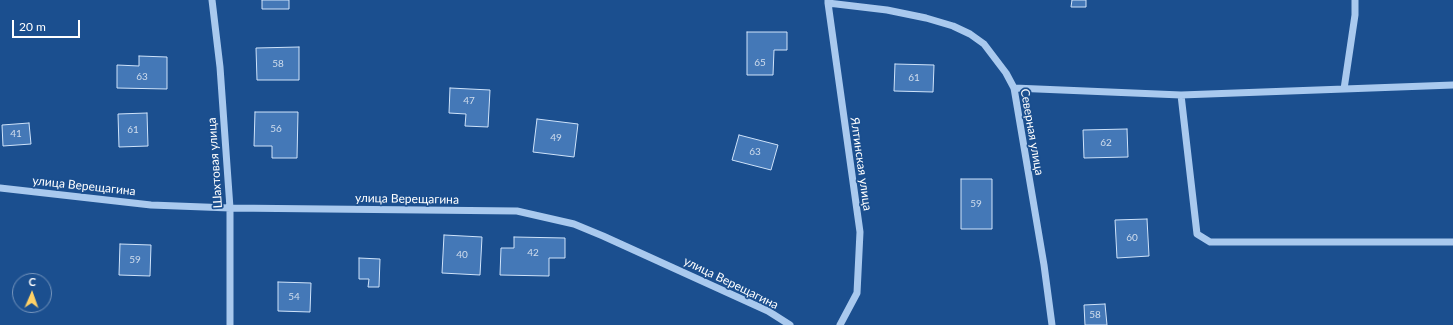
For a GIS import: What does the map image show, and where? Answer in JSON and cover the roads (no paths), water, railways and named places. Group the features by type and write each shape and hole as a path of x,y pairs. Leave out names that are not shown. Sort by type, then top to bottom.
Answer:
{"street":[{"name":"Шахтовая улица","path":"212,0 220,67 230,208 230,325"},
{"path":"1344,89 1355,15 1355,0"},
{"name":"Северная улица","path":"828,1 886,10 926,18 953,26 970,34 984,44 1006,72 1014,88 1044,265 1052,325"},
{"name":"Ялтинская улица","path":"828,1 860,232 857,292 840,325"},
{"path":"1014,88 1181,95 1453,85"},
{"path":"1181,95 1197,234 1210,242 1453,242"},
{"name":"улица Верещагина","path":"0,188 152,205 230,208 517,211 574,224 603,236 768,311 790,325"}]}
